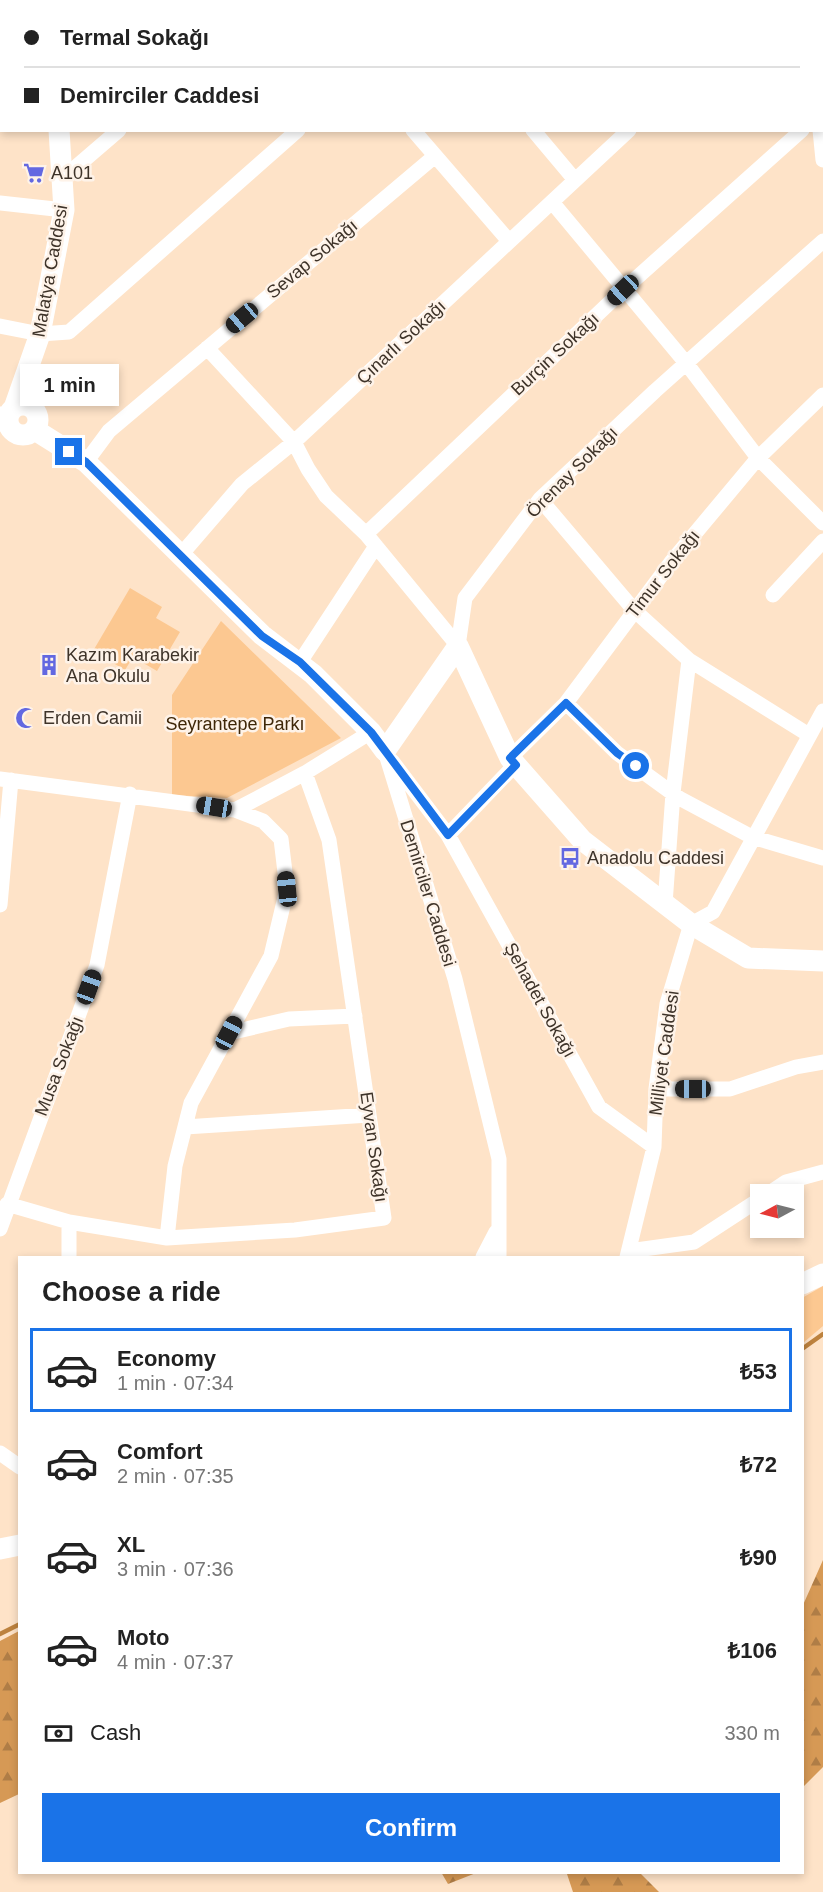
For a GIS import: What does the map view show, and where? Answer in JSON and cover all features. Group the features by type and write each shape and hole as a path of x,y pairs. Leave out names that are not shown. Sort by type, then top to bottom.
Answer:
{"street":[{"name":"Malatya Caddesi","path":"6,421 40,334 64,210 59,132"},
{"path":"62,180 117,132"},
{"path":"0,326 40,334 69,332 296,132"},
{"path":"415,132 509,241"},
{"path":"535,132 574,180"},
{"name":"Çınarlı Sokağı","path":"179,557 242,484 294,442 626,132"},
{"name":"Burçin Sokağı","path":"300,662 371,540 623,290 800,132"},
{"path":"820,132 823,160"},
{"name":"Sevap Sokağı","path":"86,462 109,430 435,156"},
{"path":"552,202 686,363 758,458 823,523"},
{"path":"0,203 64,210"},
{"name":"Örenay Sokağı","path":"385,751 458,646 465,598 540,499 686,363 823,241"},
{"path":"207,348 294,442 326,496 371,540 458,646 513,761 582,840 691,924 748,958 823,961"},
{"name":"Timur Sokağı","path":"513,761 566,703 672,561 758,458 823,395"},
{"name":"Demirciler Caddesi","path":"6,421 21,435 35,429 86,462 179,557 262,636 300,662 371,732 385,751 455,979 499,1159 499,1256"},
{"path":"540,499 634,610 689,660 816,729"},
{"path":"773,595 823,541"},
{"path":"665,904 673,793 689,660"},
{"path":"566,703 617,753 673,793 752,837 823,858"},
{"path":"691,924 713,912 752,837 816,729 823,711"},
{"path":"235,810 305,773 371,732"},
{"name":"Şehadet Sokağı","path":"385,751 448,835 598,1107 654,1147"},
{"path":"448,835 513,761"},
{"name":"Eyvan Sokağı","path":"7,1204 69,1222 167,1238 295,1230 384,1218 329,840 305,773"},
{"path":"0,905 6,779 235,810 263,820 282,839 287,889 271,956 191,1102 175,1166 167,1238"},
{"name":"Musa Sokağı","path":"0,1229 7,1204 97,965 130,794"},
{"name":"Milliyet Caddesi","path":"628,1254 654,1147 656,1089 667,1004 691,924"},
{"path":"229,1033 289,1019 355,1016"},
{"path":"656,1089 730,1089 796,1067 823,1062"},
{"path":"185,1127 369,1114"},
{"path":"783,1184 823,1172"},
{"path":"628,1254 694,1242 750,1206"},
{"path":"69,1222 69,1256"},
{"path":"484,1256 498,1230"},
{"path":"804,1283 823,1274"},
{"path":"0,1453 18,1466"},
{"path":"0,1549 18,1545"}],"green space":[{"path":"130,588 162,607 156,618 180,632 157,671 133,657 125,670 93,651"},
{"name":"Seyrantepe Parkı","path":"221,621 341,738 227,798 172,795 172,695"},
{"path":"823,1286 823,1326 804,1342 804,1297"},
{"path":"823,1560 823,1767 804,1786 804,1603"},
{"path":"18,1632 18,1794 0,1803 0,1641"},
{"path":"442,1874 473,1874 448,1884"},
{"path":"567,1874 641,1874 659,1892 573,1892"}],"waterway":[{"path":"804,1348 823,1334"},
{"path":"0,1634 18,1625"}],"place":[{"name":"A101","path":"34,173"},
{"name":"Kazım Karabekir Ana Okulu","path":"49,665"},
{"name":"Erden Camii","path":"26,718"},
{"name":"Anadolu Caddesi","path":"570,858"}],"route":[{"path":"69,452 86,462 179,557 262,636 300,662 356,720 371,732 448,835 516,765 510,758 566,703 617,753 636,766"}]}
